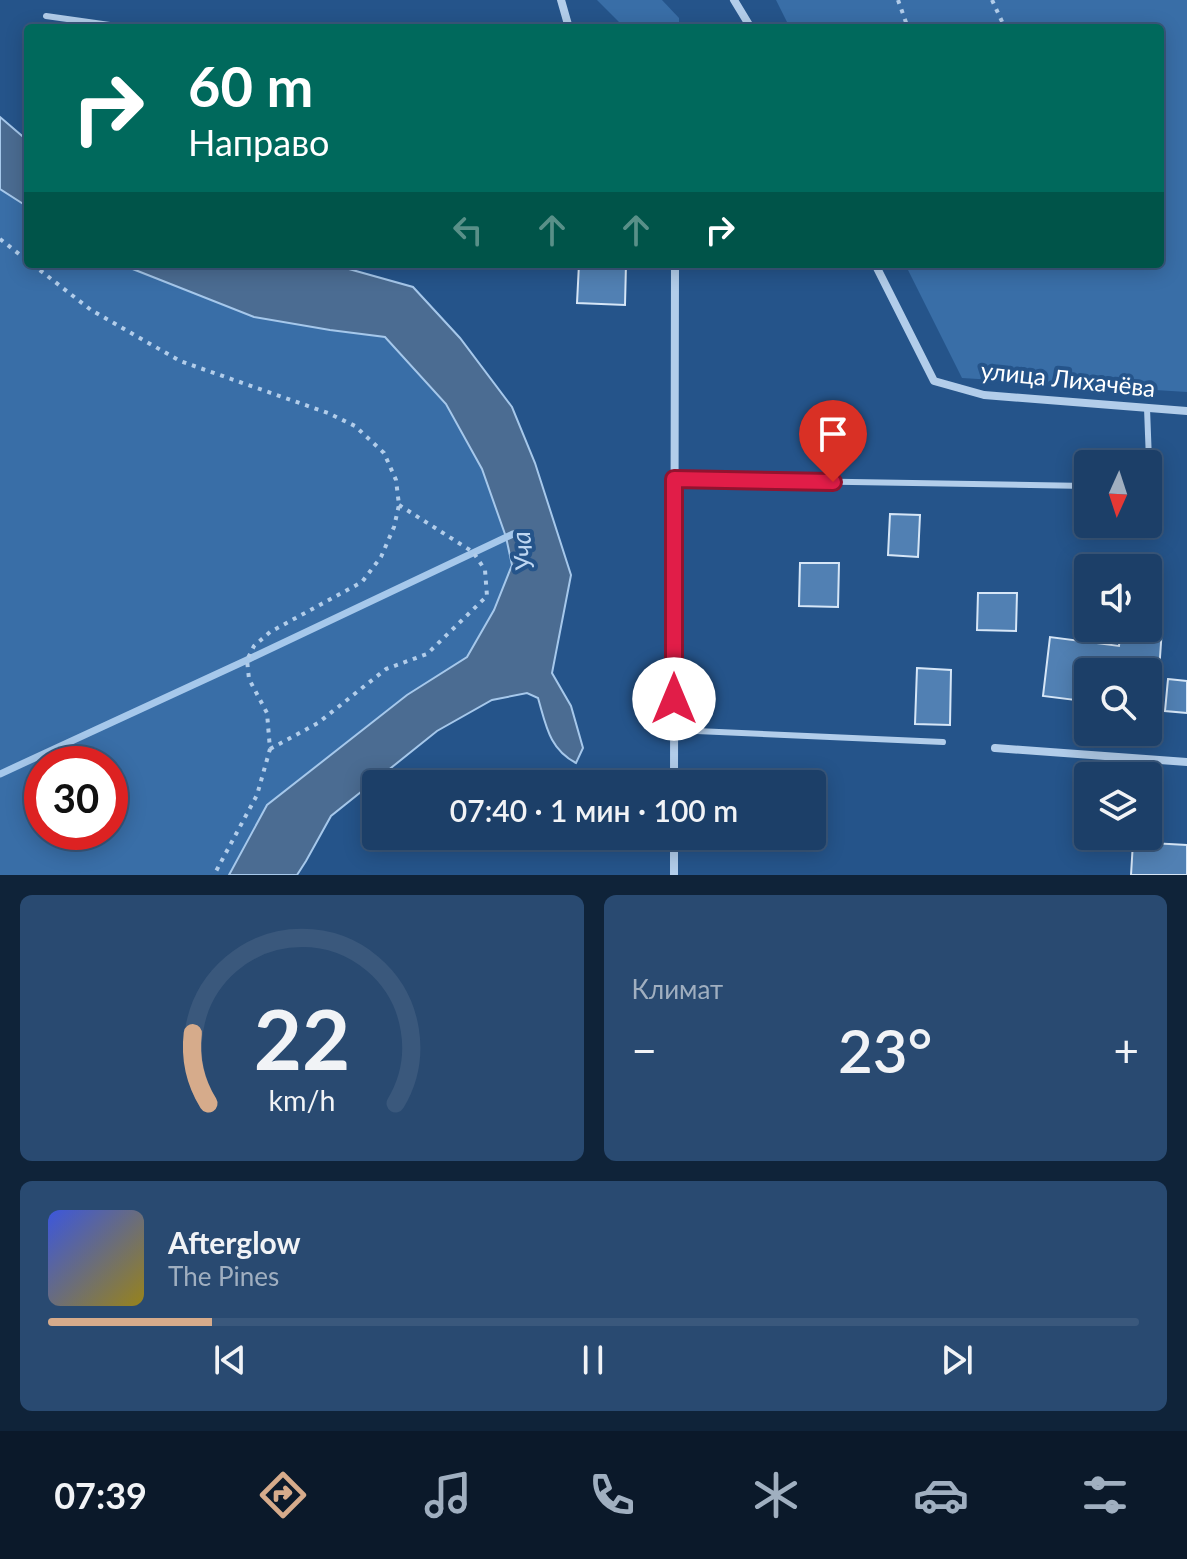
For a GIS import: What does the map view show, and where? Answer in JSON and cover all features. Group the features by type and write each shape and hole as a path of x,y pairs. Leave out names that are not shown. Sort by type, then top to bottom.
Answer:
{"street":[{"path":"561,0 568,24"},
{"path":"734,0 749,24"},
{"path":"674,770 675,268"},
{"name":"улица Лихачёва","path":"877,268 934,381 984,395 1187,411"},
{"path":"995,748 1187,762"},
{"path":"674,850 674,875"}],"lane":[{"path":"46,16 103,24"},
{"path":"1147,408 1149,450"},
{"path":"674,479 1074,486"},
{"path":"674,730 943,742"}],"path":[{"path":"898,0 907,24"},
{"path":"992,0 1003,24"},
{"path":"0,239 24,257"},
{"path":"38,268 91,310 180,361 328,413 355,426 384,453 396,480 399,505 394,527 381,557 362,582 270,632 254,646 247,660 249,679 267,713 270,749 257,795 214,875"},
{"path":"270,749 318,723 386,669 427,654 487,596 485,570 473,552 399,505"}],"shaded area":[{"path":"597,0 662,0 679,18 679,24 621,24"},
{"path":"776,0 1187,0 1187,392 962,378 907,268 1164,268 1164,24 788,24"},
{"path":"0,189 24,204 24,268 129,268 254,317 385,336 446,404 482,469 506,537 512,565 494,610 467,657 407,695 267,805 229,875 0,875"}],"water":[{"path":"0,117 24,138 24,204 0,189"},
{"name":"Уча","path":"130,268 345,268 413,287 460,338 512,407 535,463 571,575 552,673 571,706 583,748 576,763 560,751 546,727 538,698 527,693 492,700 437,731 388,770 362,770 362,791 331,816 297,875 229,875 267,805 407,695 467,657 494,610 512,565 506,537 482,469 446,404 385,337 254,317"}],"building":[{"path":"579,268 626,268 625,305 577,303"},
{"path":"890,514 920,515 918,557 888,555"},
{"path":"800,563 839,563 838,607 799,606"},
{"path":"978,593 1017,593 1016,631 977,630"},
{"path":"1050,637 1119,646 1119,642 1161,642 1160,658 1074,658 1074,700 1043,696"},
{"path":"917,668 951,670 950,725 915,724"},
{"path":"1168,679 1187,681 1187,713 1165,711"},
{"path":"1162,844 1187,845 1187,875 1131,875 1133,850 1162,850"}],"waterway":[{"name":"Уча","path":"0,774 513,534"}],"route":[{"path":"674,699 674,479 833,482"}]}
